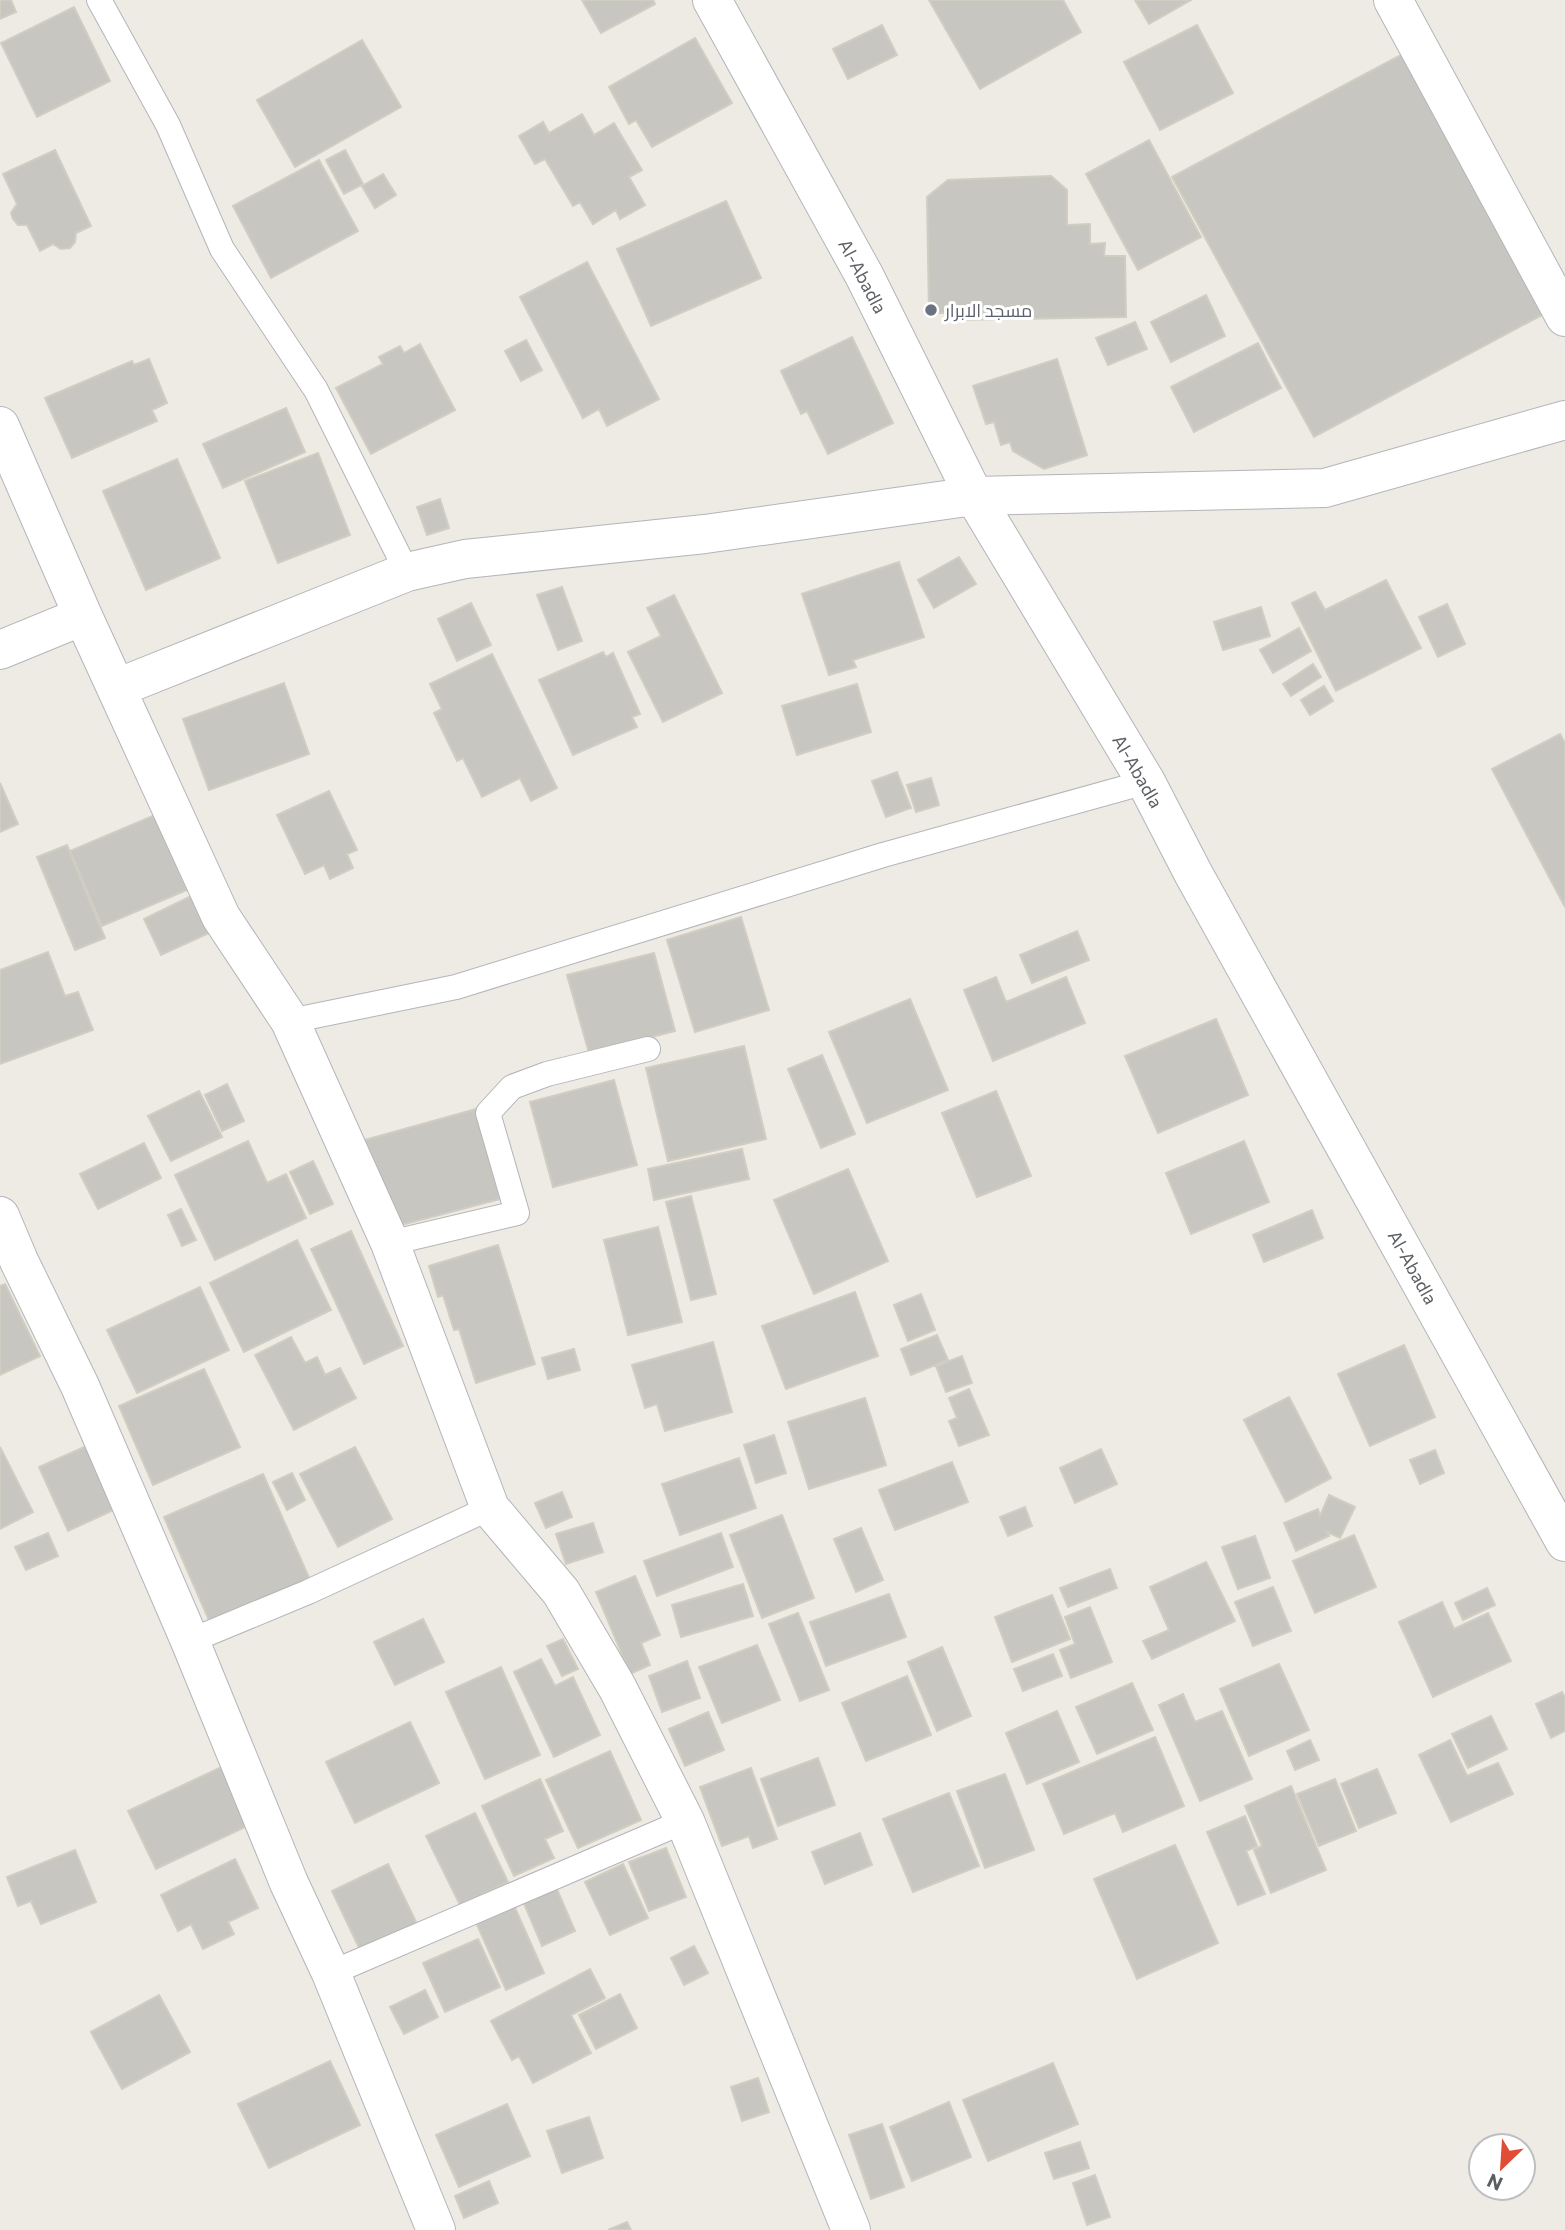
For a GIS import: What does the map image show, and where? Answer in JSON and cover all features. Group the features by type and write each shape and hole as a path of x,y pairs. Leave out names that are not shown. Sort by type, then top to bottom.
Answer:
{"street":[{"name":"Al-Abadla","path":"712,0 864,275 974,496 1146,782 1200,885 1565,1542"},
{"path":"1393,0 1565,317"},
{"path":"117,688 407,572 465,559 705,534 974,496 1325,488 1565,420"},
{"path":"0,426 83,616 221,917 290,1021 390,1243 490,1508 561,1592 617,1687 685,1821 851,2230"},
{"path":"0,650 83,616"},
{"path":"0,1216 9,1266 80,1386 190,1642 289,1883 331,1973 436,2230"}],"lane":[{"path":"99,0 167,125 222,248 316,390 407,572"},
{"path":"290,1021 456,987 883,855 1146,782"},
{"path":"390,1243 517,1213 488,1113 512,1087 547,1074 648,1049"},
{"path":"190,1642 490,1508"},
{"path":"331,1973 685,1821"}],"building":[{"path":"0,0 11,0 16,12 0,19"},
{"path":"582,0 653,0 655,4 601,33"},
{"path":"929,0 1063,0 1081,32 980,89"},
{"path":"1135,0 1191,0 1149,24"},
{"path":"74,7 110,81 37,117 1,43"},
{"path":"882,25 897,55 848,79 833,49"},
{"path":"1197,25 1233,93 1160,130 1124,62"},
{"path":"695,38 732,103 652,147 636,120 629,124 609,87"},
{"path":"362,40 401,107 295,167 257,100"},
{"path":"1412,49 1553,309 1314,437 1172,177"},
{"path":"582,114 594,135 614,123 642,170 629,177 645,205 620,219 616,210 593,224 580,202 573,206 545,159 535,164 519,136 543,122 549,133"},
{"path":"1149,140 1201,237 1138,270 1086,174"},
{"path":"55,150 91,226 76,233 75,242 70,248 61,249 53,244 40,251 27,225 18,225 13,219 11,213 17,204 3,174"},
{"path":"345,150 363,184 344,194 326,160"},
{"path":"319,160 358,231 271,278 233,206"},
{"path":"383,174 396,195 375,208 362,186"},
{"path":"1051,176 1067,190 1067,225 1090,224 1090,244 1105,243 1104,256 1125,256 1126,317 952,320 952,313 929,313 927,197 948,180"},
{"path":"726,201 761,278 651,326 617,249"},
{"path":"587,262 659,399 607,426 599,409 583,418 520,297"},
{"path":"1206,295 1225,336 1171,362 1151,322"},
{"path":"1135,322 1147,349 1108,365 1096,338"},
{"path":"852,337 893,423 828,454 807,411 801,414 781,371"},
{"path":"526,340 542,370 521,381 505,351"},
{"path":"1258,343 1281,388 1194,432 1171,387"},
{"path":"420,344 455,410 371,454 336,388 383,364 379,357 400,346 404,353"},
{"path":"149,359 167,403 152,410 157,421 72,458 45,398 132,361 134,365"},
{"path":"1057,359 1087,455 1044,469 1013,451 1010,442 1001,445 994,422 986,424 973,386"},
{"path":"286,408 305,452 223,488 203,444"},
{"path":"318,453 350,535 278,563 245,481"},
{"path":"177,459 220,558 146,590 103,491"},
{"path":"440,499 449,528 427,535 417,507"},
{"path":"959,557 976,584 934,608 918,580"},
{"path":"899,562 924,637 853,660 856,667 829,675 802,594"},
{"path":"1386,580 1421,648 1336,691 1292,603 1315,592 1325,610"},
{"path":"562,587 582,641 558,650 537,595"},
{"path":"674,595 722,693 663,722 628,652 661,636 647,608"},
{"path":"471,603 491,645 457,661 438,619"},
{"path":"1447,604 1465,644 1438,657 1419,617"},
{"path":"1261,607 1270,636 1223,650 1214,622"},
{"path":"1299,628 1311,651 1273,673 1260,650"},
{"path":"603,652 606,657 613,653 640,714 632,717 637,727 573,755 539,680"},
{"path":"492,654 557,788 531,801 520,778 482,797 463,758 457,761 434,713 442,709 430,684"},
{"path":"1313,664 1321,677 1291,696 1283,684"},
{"path":"284,683 309,754 209,790 183,719"},
{"path":"857,684 871,732 797,755 782,706"},
{"path":"1324,686 1333,701 1310,715 1301,700"},
{"path":"1560,734 1565,743 1565,907 1492,769"},
{"path":"897,772 911,808 886,817 872,781"},
{"path":"931,778 939,805 916,812 907,785"},
{"path":"0,783 18,824 0,832"},
{"path":"329,791 357,850 347,854 353,868 330,879 324,865 305,874 277,815"},
{"path":"155,815 187,890 102,926 70,851"},
{"path":"67,845 105,938 75,950 37,857"},
{"path":"191,896 209,933 161,955 144,919"},
{"path":"741,917 769,1010 695,1032 667,940"},
{"path":"1077,931 1089,960 1032,983 1020,955"},
{"path":"48,952 65,996 78,992 93,1030 0,1064 0,970"},
{"path":"654,953 675,1031 589,1053 567,975"},
{"path":"996,977 1006,1002 1066,977 1085,1023 993,1061 964,990"},
{"path":"910,999 948,1090 867,1123 829,1032"},
{"path":"1216,1019 1248,1095 1158,1133 1125,1056"},
{"path":"744,1046 766,1139 668,1161 646,1068"},
{"path":"822,1055 855,1134 821,1148 788,1069"},
{"path":"614,1080 637,1165 553,1187 530,1102"},
{"path":"227,1084 244,1121 222,1131 205,1095"},
{"path":"199,1091 222,1137 171,1161 148,1116"},
{"path":"996,1091 1031,1176 977,1197 942,1113"},
{"path":"476,1109 500,1199 401,1225 365,1140"},
{"path":"248,1141 267,1183 286,1174 306,1218 215,1260 175,1175"},
{"path":"1244,1141 1269,1202 1191,1234 1166,1173"},
{"path":"144,1143 161,1178 98,1209 80,1174"},
{"path":"742,1149 749,1179 654,1200 648,1169"},
{"path":"313,1161 333,1204 310,1214 290,1172"},
{"path":"848,1169 888,1261 814,1294 774,1200"},
{"path":"691,1196 716,1294 691,1300 666,1202"},
{"path":"181,1209 196,1240 182,1246 168,1215"},
{"path":"1312,1210 1323,1238 1264,1262 1253,1235"},
{"path":"658,1227 682,1322 628,1335 604,1240"},
{"path":"351,1231 403,1346 364,1364 311,1249"},
{"path":"297,1240 331,1310 244,1352 210,1283"},
{"path":"498,1245 535,1364 476,1383 459,1329 454,1330 443,1295 438,1297 429,1266"},
{"path":"5,1284 40,1356 0,1375 0,1286"},
{"path":"200,1287 229,1350 137,1393 107,1330"},
{"path":"855,1292 878,1356 786,1389 762,1326"},
{"path":"921,1294 935,1330 908,1341 894,1305"},
{"path":"937,1335 948,1360 911,1375 901,1349"},
{"path":"291,1337 305,1363 317,1357 325,1375 340,1368 356,1398 294,1430 255,1355"},
{"path":"713,1342 732,1412 665,1431 657,1404 645,1408 632,1365"},
{"path":"1404,1345 1435,1417 1370,1446 1338,1374"},
{"path":"574,1349 580,1370 548,1379 542,1358"},
{"path":"962,1356 972,1383 946,1392 936,1366"},
{"path":"204,1369 240,1447 153,1485 119,1406"},
{"path":"969,1389 989,1435 959,1446 949,1421 957,1418 949,1398"},
{"path":"1289,1397 1331,1478 1286,1502 1244,1420"},
{"path":"865,1398 886,1465 809,1489 788,1422"},
{"path":"774,1435 786,1473 756,1483 744,1445"},
{"path":"91,1444 120,1507 68,1531 39,1467"},
{"path":"0,1447 33,1512 0,1529"},
{"path":"355,1447 392,1519 338,1547 300,1474"},
{"path":"1101,1449 1117,1484 1075,1503 1060,1468"},
{"path":"1435,1450 1444,1473 1420,1484 1410,1460"},
{"path":"739,1458 756,1508 680,1535 662,1484"},
{"path":"952,1462 968,1502 895,1530 879,1490"},
{"path":"292,1473 305,1500 287,1510 273,1482"},
{"path":"263,1474 311,1582 211,1625 164,1517"},
{"path":"562,1492 572,1517 546,1528 535,1503"},
{"path":"1329,1495 1355,1507 1340,1538 1327,1532 1329,1536 1296,1551 1284,1523 1318,1509 1320,1516"},
{"path":"1025,1507 1032,1526 1008,1536 1000,1517"},
{"path":"782,1515 814,1598 762,1618 730,1535"},
{"path":"593,1523 603,1552 566,1564 556,1534"},
{"path":"861,1528 883,1580 856,1592 834,1539"},
{"path":"48,1533 58,1556 26,1570 15,1547"},
{"path":"721,1533 733,1567 657,1596 644,1561"},
{"path":"1354,1535 1376,1587 1315,1613 1293,1561"},
{"path":"1255,1536 1270,1578 1238,1589 1222,1547"},
{"path":"1206,1562 1235,1621 1152,1659 1143,1641 1169,1630 1150,1587"},
{"path":"1110,1569 1117,1588 1068,1607 1060,1588"},
{"path":"635,1576 660,1635 641,1643 650,1665 630,1674 596,1592"},
{"path":"743,1584 753,1616 681,1637 672,1605"},
{"path":"1273,1587 1291,1631 1253,1646 1235,1602"},
{"path":"1487,1588 1495,1605 1463,1620 1455,1603"},
{"path":"889,1594 906,1637 826,1666 810,1622"},
{"path":"1052,1595 1070,1639 1012,1662 995,1617"},
{"path":"1442,1602 1454,1629 1488,1613 1511,1661 1433,1697 1399,1622"},
{"path":"1090,1607 1112,1662 1071,1678 1060,1650 1075,1644 1065,1617"},
{"path":"798,1613 829,1690 800,1701 769,1624"},
{"path":"423,1619 444,1662 395,1685 374,1642"},
{"path":"563,1639 578,1669 562,1676 547,1646"},
{"path":"757,1645 780,1700 722,1723 699,1667"},
{"path":"942,1647 971,1716 937,1731 908,1662"},
{"path":"1053,1654 1062,1676 1023,1691 1014,1669"},
{"path":"541,1659 555,1686 573,1677 600,1735 554,1757 514,1672"},
{"path":"687,1661 700,1698 662,1712 649,1676"},
{"path":"1279,1664 1309,1730 1249,1756 1220,1689"},
{"path":"501,1667 540,1755 485,1779 446,1692"},
{"path":"907,1676 931,1735 866,1761 842,1703"},
{"path":"1132,1683 1153,1730 1097,1754 1076,1707"},
{"path":"1562,1692 1565,1698 1565,1731 1551,1738 1536,1704"},
{"path":"1183,1694 1195,1722 1222,1711 1252,1779 1200,1801 1159,1705"},
{"path":"1057,1711 1079,1762 1027,1784 1006,1733"},
{"path":"708,1712 724,1750 685,1766 669,1729"},
{"path":"1491,1716 1507,1749 1468,1768 1452,1734"},
{"path":"410,1722 439,1783 355,1823 326,1762"},
{"path":"1155,1737 1184,1806 1123,1832 1115,1813 1064,1834 1043,1784"},
{"path":"1310,1740 1319,1760 1295,1770 1287,1751"},
{"path":"1450,1740 1467,1776 1498,1763 1513,1794 1451,1822 1419,1755"},
{"path":"610,1751 641,1820 578,1848 546,1780"},
{"path":"818,1758 835,1805 778,1826 761,1779"},
{"path":"230,1763 258,1821 156,1869 128,1811"},
{"path":"751,1768 777,1839 753,1848 749,1836 722,1846 700,1787"},
{"path":"1377,1769 1396,1813 1359,1828 1341,1784"},
{"path":"1005,1774 1034,1850 985,1868 957,1791"},
{"path":"540,1779 563,1831 545,1839 554,1858 514,1876 482,1806"},
{"path":"1335,1779 1356,1831 1319,1846 1297,1794"},
{"path":"1291,1786 1326,1870 1271,1893 1254,1850 1262,1846 1245,1806"},
{"path":"949,1793 979,1866 913,1892 883,1819"},
{"path":"475,1813 508,1882 460,1905 426,1836"},
{"path":"1245,1816 1257,1846 1246,1851 1265,1894 1238,1905 1207,1832"},
{"path":"860,1833 872,1865 825,1884 812,1852"},
{"path":"1175,1845 1218,1943 1137,1979 1094,1879"},
{"path":"666,1848 686,1897 649,1911 629,1862"},
{"path":"75,1850 96,1902 41,1924 31,1901 18,1906 7,1877"},
{"path":"235,1859 258,1908 228,1922 234,1934 203,1949 191,1924 178,1931 161,1895"},
{"path":"388,1864 417,1924 360,1950 332,1891"},
{"path":"623,1864 648,1918 610,1935 585,1882"},
{"path":"556,1887 575,1931 542,1946 523,1901"},
{"path":"512,1901 544,1973 506,1990 474,1918"},
{"path":"478,1939 500,1987 445,2012 423,1963"},
{"path":"694,1946 708,1973 684,1985 671,1958"},
{"path":"590,1969 605,1998 571,2015 591,2053 533,2083 519,2056 512,2060 491,2021"},
{"path":"425,1990 438,2017 404,2034 390,2007"},
{"path":"620,1994 637,2028 596,2049 579,2015"},
{"path":"159,1995 190,2052 122,2089 91,2032"},
{"path":"330,2061 360,2125 269,2168 238,2104"},
{"path":"1053,2063 1078,2124 988,2161 963,2100"},
{"path":"758,2078 769,2112 742,2121 731,2087"},
{"path":"949,2102 971,2157 912,2181 890,2127"},
{"path":"507,2104 530,2156 459,2187 436,2135"},
{"path":"589,2117 603,2158 562,2173 547,2131"},
{"path":"882,2124 904,2187 871,2199 849,2135"},
{"path":"1080,2142 1089,2168 1054,2179 1045,2153"},
{"path":"1095,2175 1110,2217 1087,2225 1073,2183"},
{"path":"489,2181 498,2203 464,2218 455,2196"},
{"path":"627,2222 631,2230 608,2230"}],"place":[{"name":"مسجد الابرار","path":"931,310"}]}
